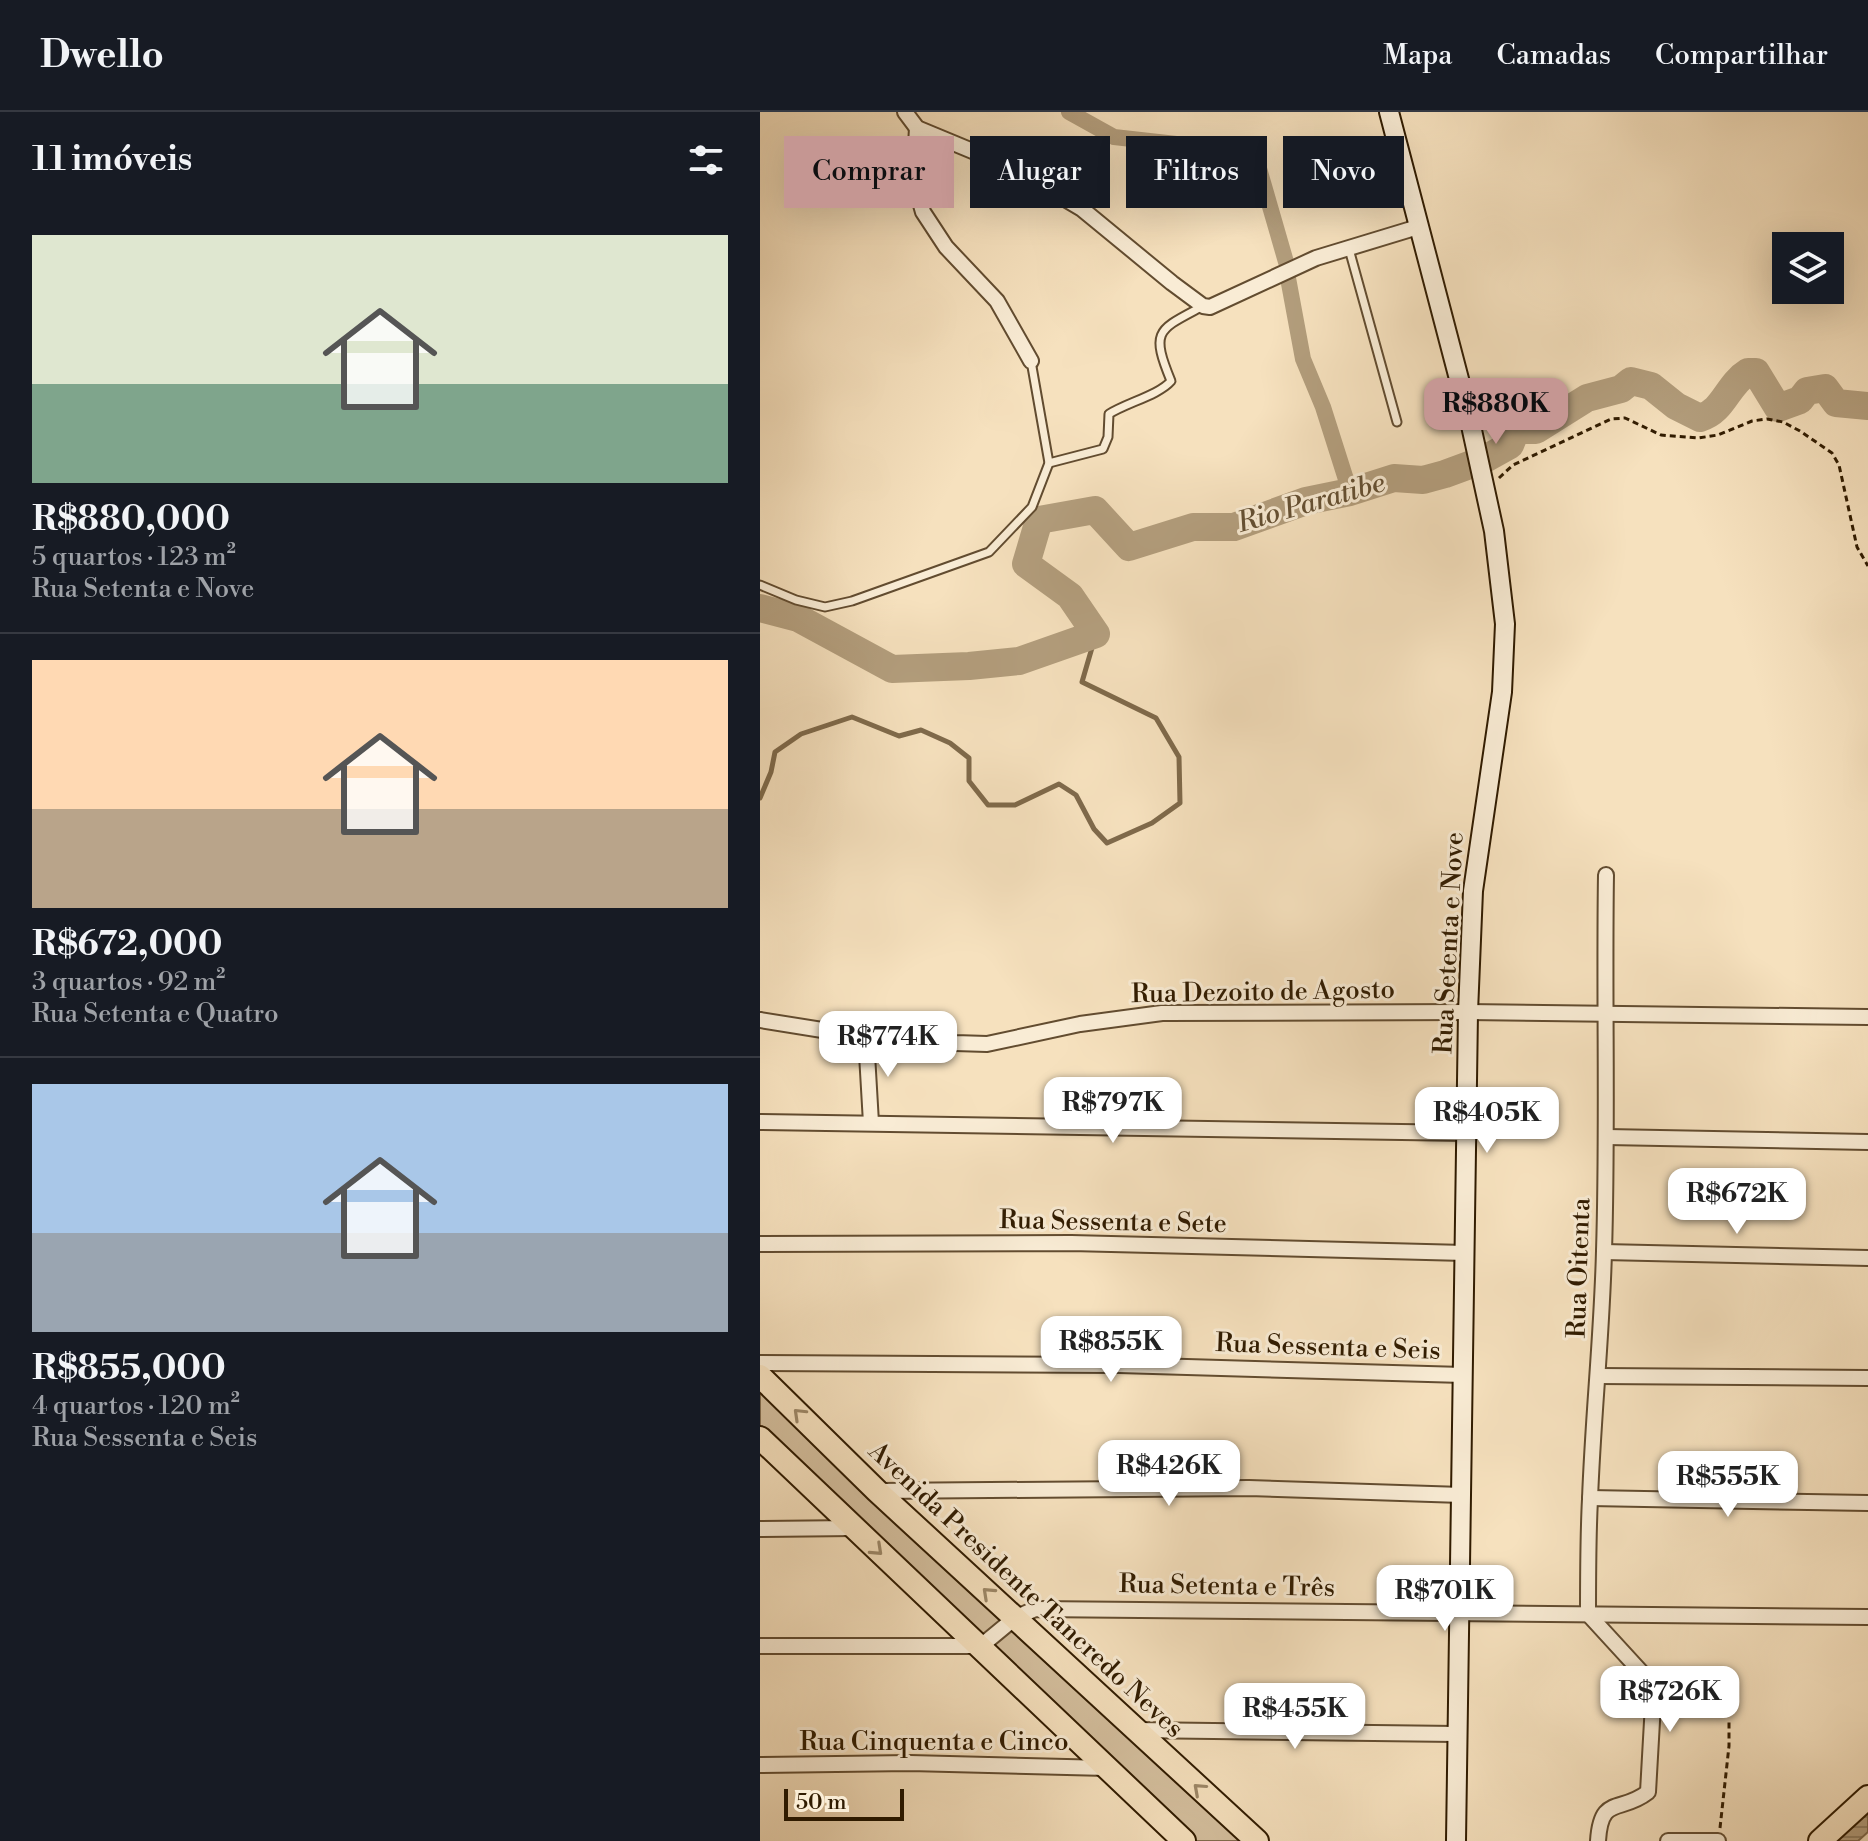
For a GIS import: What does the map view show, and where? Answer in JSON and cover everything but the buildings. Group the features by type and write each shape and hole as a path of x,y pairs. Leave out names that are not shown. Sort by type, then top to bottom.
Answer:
{"main road":[{"name":"Avenida Presidente Tancredo Neves","path":"760,1376 877,1491 1257,1841"},
{"path":"760,1438 1184,1841"},
{"path":"1820,1841 1868,1797"}],"street":[{"path":"905,112 917,128 1011,167 1082,209 1203,306 1210,307 1316,258 1418,227"},
{"name":"Rua Setenta e Nove","path":"1389,112 1470,421 1500,573 1504,638 1500,707 1473,891 1468,1012 1456,1841"},
{"path":"917,128 914,180 923,212 946,247 997,301 1031,361"},
{"name":"Rua Oitenta","path":"1588,1614 1590,1498 1599,1376 1607,1137 1604,1012 1606,875"},
{"name":"Rua Dezoito de Agosto","path":"760,1020 866,1037 922,1035 955,1043 987,1044 1080,1024 1162,1013 1604,1012 1868,1017"},
{"path":"866,1037 871,1123"},
{"path":"760,1122 1467,1133"},
{"path":"1607,1137 1868,1142"},
{"name":"Rua Sessenta e Sete","path":"760,1244 1071,1243 1465,1253"},
{"path":"1604,1252 1868,1258"},
{"name":"Rua Sessenta e Seis","path":"760,1363 1119,1365 1463,1375"},
{"path":"1599,1376 1868,1378"},
{"path":"877,1491 1249,1488 1462,1495"},
{"path":"1590,1498 1868,1503"},
{"path":"760,1529 854,1528"},
{"name":"Rua Setenta e Três","path":"981,1646 1015,1618 1035,1609 1868,1617"},
{"path":"1588,1614 1654,1686 1714,1698 1725,1705"},
{"path":"760,1646 981,1646"},
{"path":"1598,1841 1600,1819 1605,1811 1634,1801 1648,1792 1654,1686"},
{"path":"1135,1730 1456,1734"},
{"name":"Rua Cinquenta e Cinco","path":"760,1765 910,1763 1107,1768"},
{"path":"1668,1841 1718,1840"}],"lane":[{"path":"1349,249 1397,422"},
{"path":"1049,463 1103,449 1108,437 1109,414 1166,387 1171,381 1159,352 1159,339 1166,325 1203,306"},
{"path":"760,585 796,600 825,607 852,601 989,552 1032,507 1049,463 1031,361"}],"path":[{"path":"1483,485 1513,465 1611,419 1625,418 1661,435 1698,438 1718,435 1752,421 1783,422 1832,453 1839,465 1857,547 1868,566"},
{"path":"1718,1840 1729,1746 1725,1705"}],"shaded area":[{"path":"760,1385 1243,1841 1193,1841 760,1430"},
{"path":"1868,1811 1868,1832 1858,1841 1832,1841"}],"waterway":[{"path":"1069,112 1114,137 1194,146 1258,165 1286,262"},
{"path":"1288,278 1303,359 1323,407 1350,492"},
{"name":"Rio Paratibe","path":"760,608 798,618 892,669 1019,661 1096,634 1070,596 1026,564 1039,520 1095,510 1129,547 1193,527 1234,527 1306,501 1350,492 1394,478 1423,480 1445,474 1483,460 1510,445 1516,430 1536,430 1587,398 1621,389 1631,381 1651,386 1676,406 1700,418 1715,410 1748,372 1756,372 1778,408 1800,400 1807,391 1825,388 1836,403 1868,406"},
{"path":"760,798 775,752 801,734 852,717 899,736 921,730 950,743 969,758 969,781 988,805 1015,805 1059,784 1076,795 1094,829 1107,843 1152,823 1180,803 1179,757 1156,718 1082,682 1096,634"}]}
